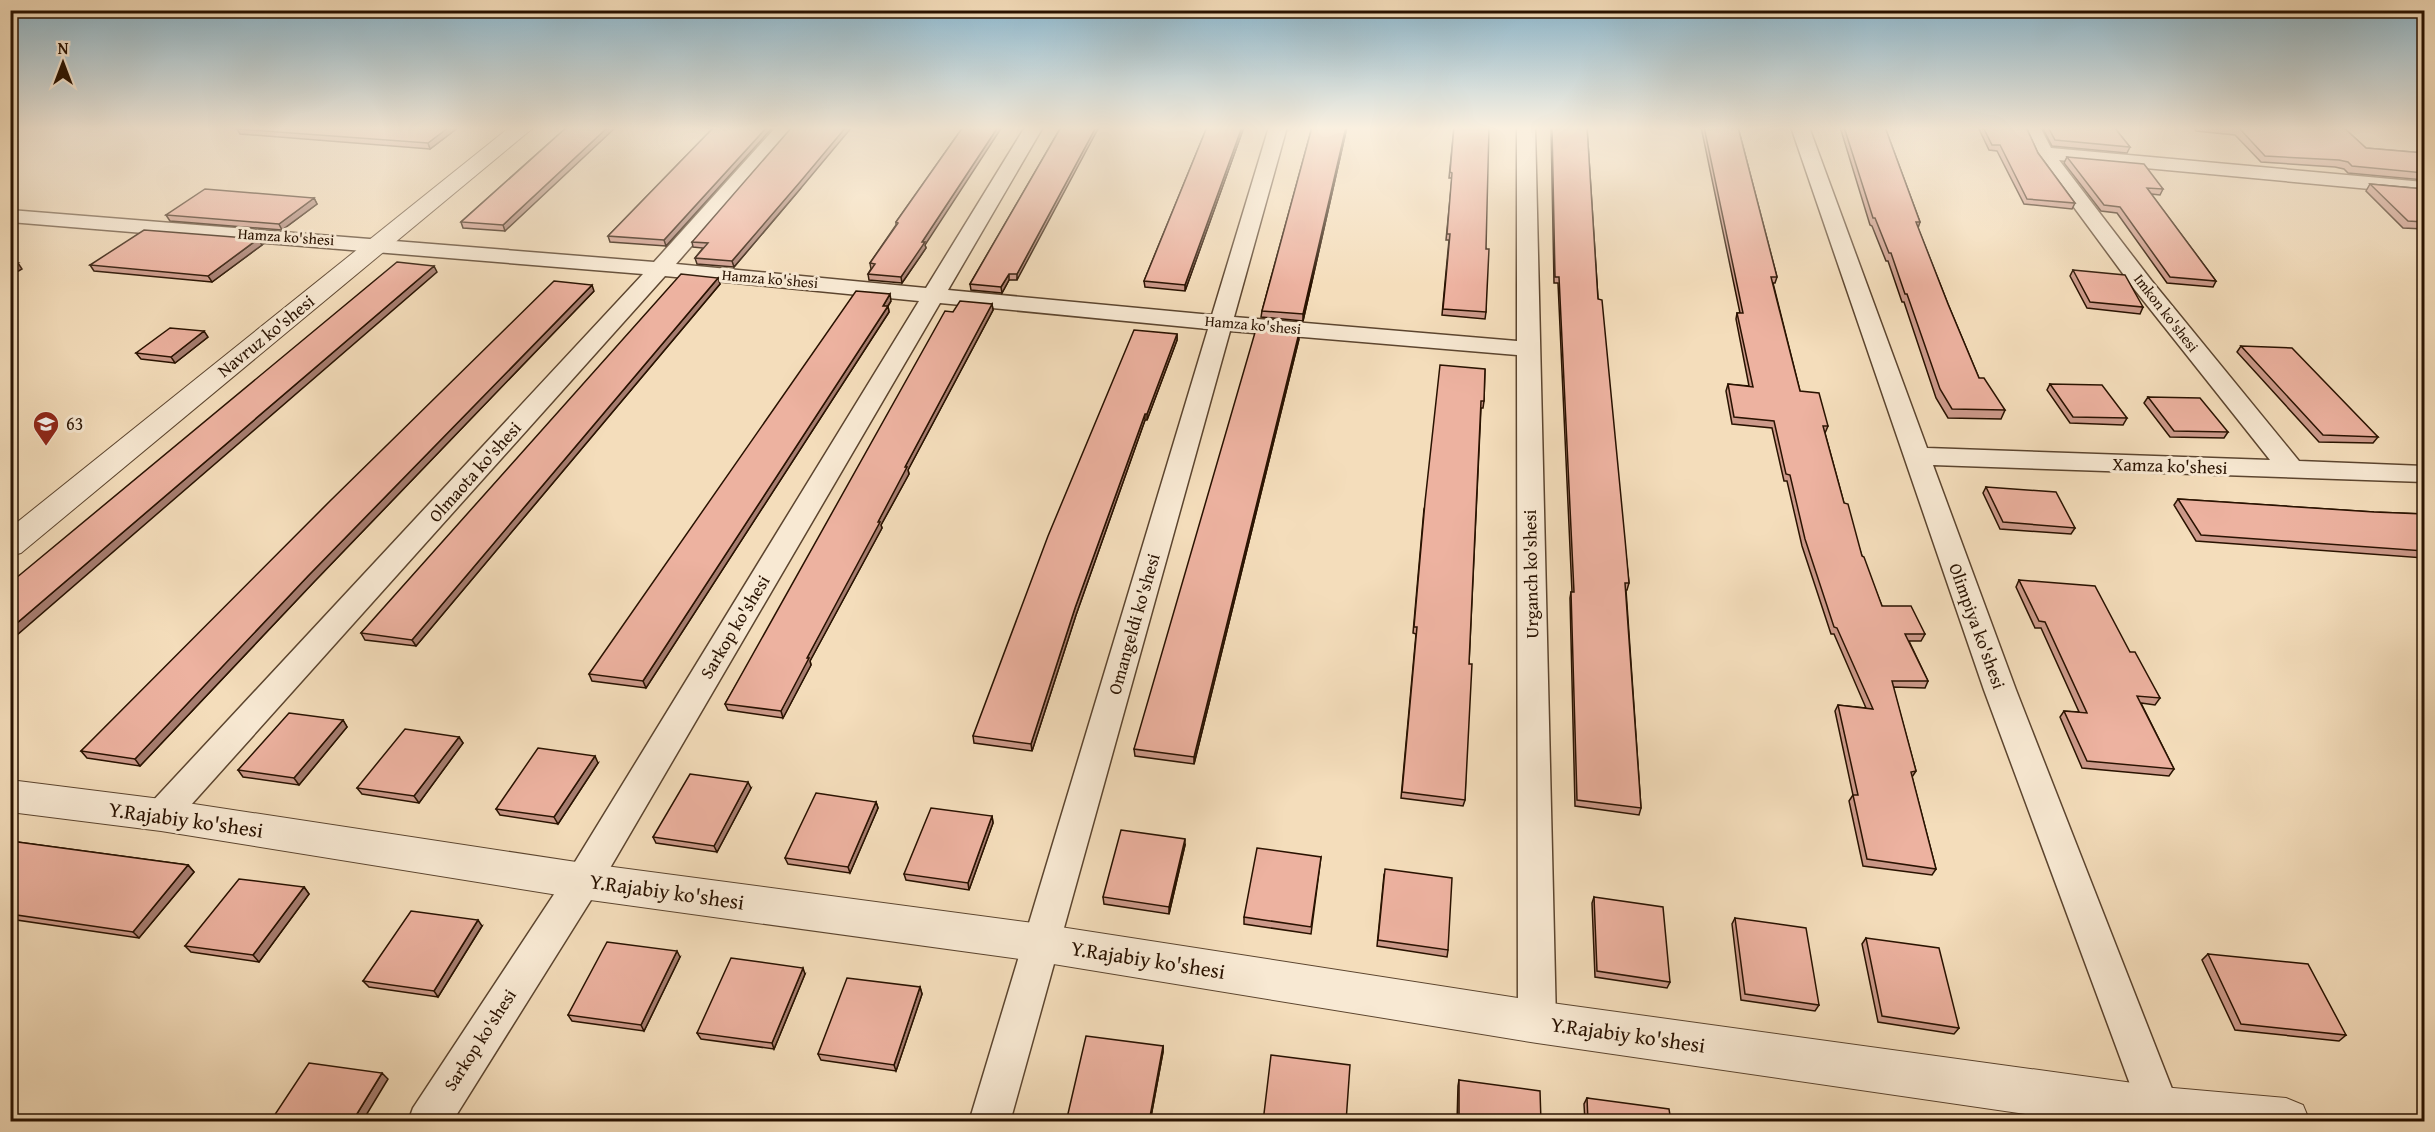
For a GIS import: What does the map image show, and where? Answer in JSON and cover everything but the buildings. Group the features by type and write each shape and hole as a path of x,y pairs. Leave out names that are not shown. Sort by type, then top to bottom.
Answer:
{"street":[{"name":"Navruz ko'shesi","path":"10,545 457,180"},
{"name":"Olmaota ko'shesi","path":"161,815 739,180"},
{"name":"Sarkop ko'shesi","path":"428,1122 583,881 1003,180"},
{"name":"Omangeldi ko'shesi","path":"989,1122 1263,180"},
{"name":"Urganch ko'shesi","path":"1526,180 1537,1022"},
{"name":"Olimpiya ko'shesi","path":"1818,180 2000,690 2163,1116"},
{"name":"Imkon ko'shesi","path":"2064,180 2143,285 2292,470"},
{"path":"2335,180 2424,188"},
{"name":"Hamza ko'shesi","path":"10,216 378,244 1222,323 1528,349"},
{"name":"Xamza ko'shesi","path":"1915,456 2424,474"},
{"name":"Y.Rajabiy ko'shesi","path":"10,796 161,815 583,881 1041,943 1537,1022 2163,1116 2286,1122"}],"place":[{"name":"63","path":"46,447"}]}
